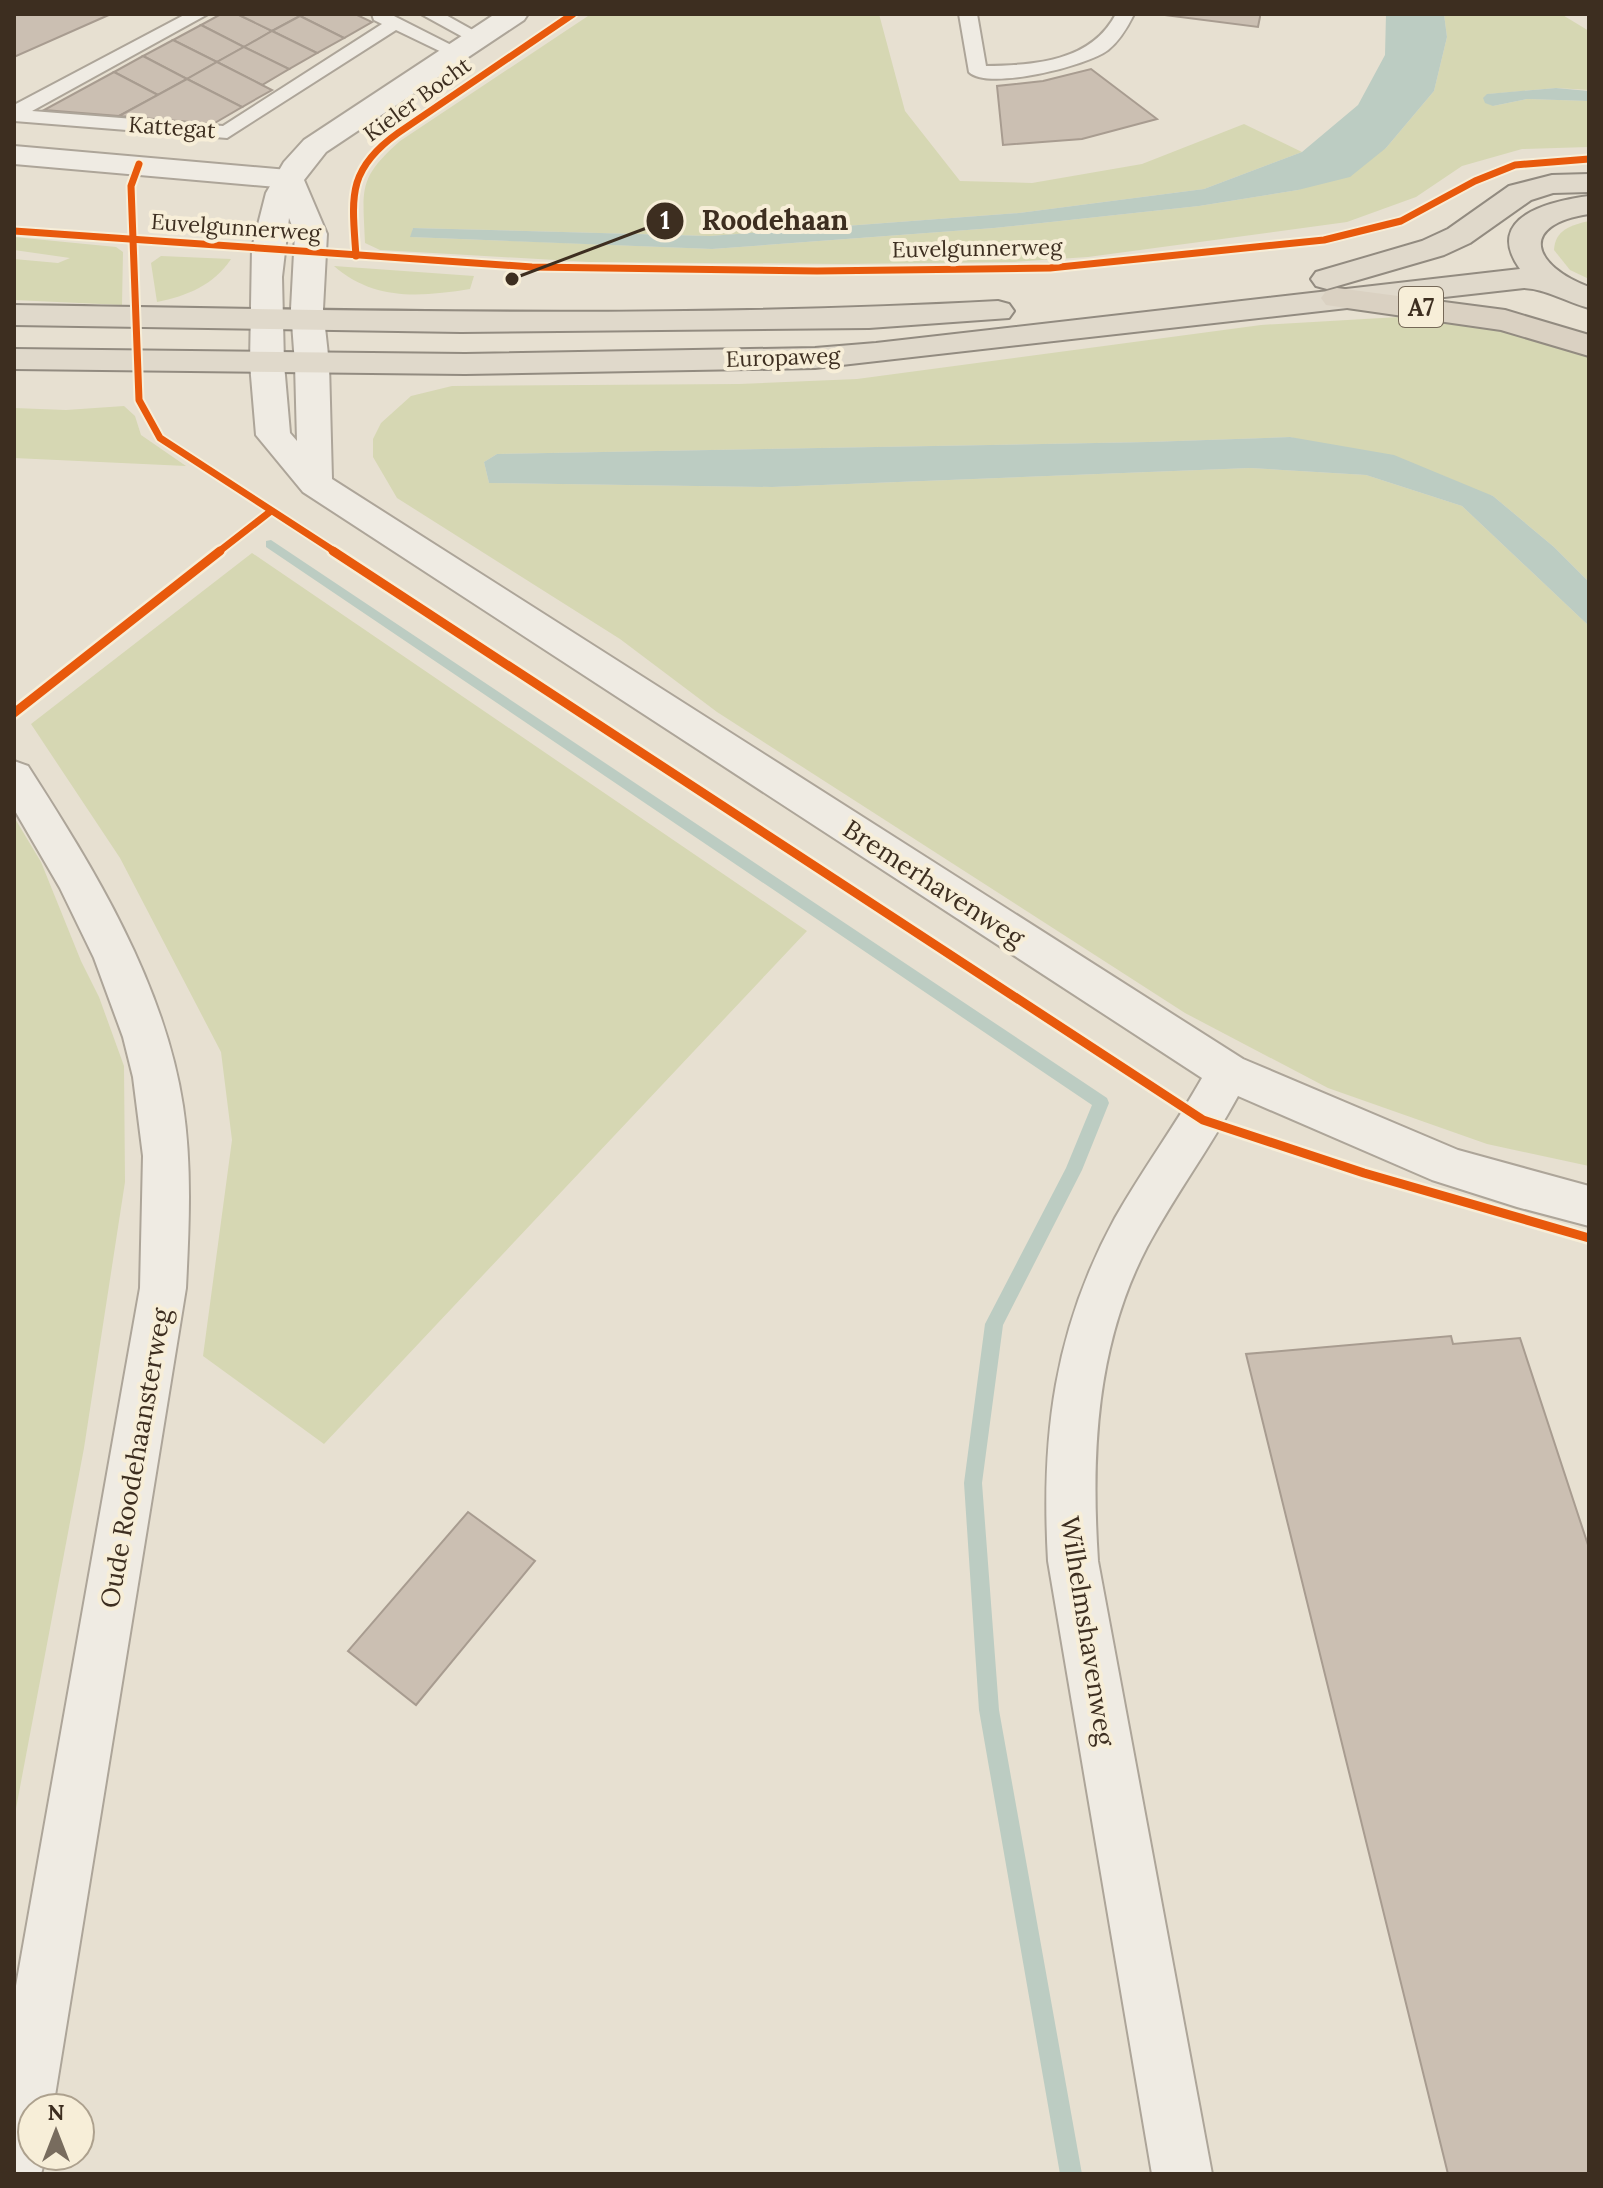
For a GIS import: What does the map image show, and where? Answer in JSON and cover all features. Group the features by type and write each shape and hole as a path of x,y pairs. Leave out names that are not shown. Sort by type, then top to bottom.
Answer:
{"highway":[{"path":"1329,290 1459,236 1520,193 1552,184 1589,183"},
{"path":"1589,205 1544,214 1527,230 1524,249 1528,260 1547,279 1589,298"},
{"name":"Europaweg","path":"14,359 312,364 815,358 876,353 1329,290 1492,259 1524,249"},
{"name":"Europaweg","path":"14,315 308,322 869,318 1547,279"},
{"name":"A7","path":"1329,290 1505,320 1536,327 1589,346"}],"street":[{"name":"Kieler Bocht","path":"267,364 267,235 288,179 303,157 514,14"},
{"name":"Kattegat","path":"14,155 288,179"},
{"path":"288,179 311,234 308,322 315,484"},
{"name":"Bremerhavenweg","path":"267,364 273,435 315,484 1228,1072 1448,1166 1589,1206"},
{"name":"Oude Roodehaansterweg","path":"14,776 69,864 104,933 132,1002 155,1077 165,1143 168,1213 163,1288 14,2166"},
{"name":"Wilhelmshavenweg","path":"1182,2174 1073,1561 1068,1500 1069,1441 1076,1385 1108,1279 1132,1232 1203,1120 1228,1072"}],"lane":[{"name":"Kattegat","path":"14,114 199,14"},
{"path":"376,14 467,45"},
{"name":"Kieler Bocht","path":"433,14 467,45"},
{"path":"968,14 978,72 1045,67 1075,59 1116,33 1125,14"},
{"name":"Kattegat","path":"14,114 227,132 395,23"}],"green space":[{"path":"591,14 879,14 905,111 960,181 1032,183 1142,164 1244,124 1302,152 1204,189 1019,213 710,236 413,228 411,237 712,249 994,228 1199,206 1298,190 1386,148 1434,91 1447,37 1444,14 1561,14 1589,31 1589,90 1556,88 1488,94 1493,106 1527,99 1589,101 1589,147 1522,149 1462,166 1416,197 1347,222 1088,257 1014,262 841,264 590,262 380,250 365,243 366,186 376,165 386,154 400,141"},
{"path":"1589,221 1589,279 1570,270 1554,250 1561,233"},
{"path":"14,237 116,247 123,252 122,305 14,300 14,259 58,263 70,258 14,250"},
{"path":"161,256 231,259 216,276 199,288 157,302 151,263"},
{"path":"334,266 474,276 470,289 433,294 398,294 365,285"},
{"path":"1399,317 1475,322 1537,338 1589,358 1589,582 1554,547 1493,496 1290,437 497,454 484,462 489,483 772,487 1250,468 1366,475 1462,506 1589,626 1589,1166 1487,1144 1328,1088 1185,1013 717,712 620,639 397,498 373,457 373,439 381,423 411,396 452,386 739,384 857,379 1261,325"},
{"path":"124,406 135,416 141,435 186,466 14,458 14,408 66,410"},
{"path":"252,553 807,931 324,1444 203,1356 232,1140 221,1052 120,858 31,724"},
{"path":"14,817 41,862 99,997 124,1066 125,1182 84,1448 14,1819"}],"shaded area":[{"path":"1386,14 1444,14 1447,37 1434,91 1386,148 1350,177 1298,190 1199,206 994,228 712,249 410,237 413,228 710,236 1019,213 1204,189 1302,152 1358,105 1385,55"},
{"path":"1556,88 1589,91 1589,101 1527,99 1493,106 1485,103 1483,98 1487,94"},
{"path":"1290,437 1394,455 1493,496 1554,547 1589,582 1589,626 1462,506 1366,475 1250,468 772,487 489,483 484,462 497,454"}],"building":[{"path":"14,14 111,14 14,57"},
{"path":"221,14 237,14 272,31 244,47 201,25"},
{"path":"237,14 295,14 300,16 272,31"},
{"path":"355,14 372,22 344,38 300,16"},
{"path":"1157,14 1260,14 1260,17 1258,27"},
{"path":"300,16 344,38 317,53 272,31"},
{"path":"201,25 244,47 217,62 173,40"},
{"path":"272,31 317,53 289,69 244,47"},
{"path":"173,40 217,62 187,79 143,56"},
{"path":"244,47 289,69 262,85 217,62"},
{"path":"143,56 187,79 158,95 114,72"},
{"path":"217,62 272,90 242,107 187,79"},
{"path":"1091,69 1157,119 1082,139 1003,145 997,86 1043,81"},
{"path":"114,72 158,95 119,116 44,110"},
{"path":"187,79 242,107 213,124 119,116"},
{"path":"1451,1336 1453,1344 1520,1338 1589,1548 1589,2174 1448,2174 1246,1354"},
{"path":"468,1512 535,1561 416,1705 348,1651"}],"waterway":[{"path":"271,544 1101,1103 1074,1170 994,1324 973,1483 989,1710 1071,2174"}],"cycle path":[{"path":"356,256 353,213 356,180 380,146 573,14"},
{"name":"Euvelgunnerweg","path":"14,231 532,267 817,271 1050,268 1324,240 1401,221 1475,181 1515,165 1589,159"},
{"path":"139,164 131,186 139,400 160,438 1203,1120 1364,1173 1589,1238"},
{"path":"14,713 271,511"}],"place":[{"name":"Roodehaan","path":"512,279"}]}
